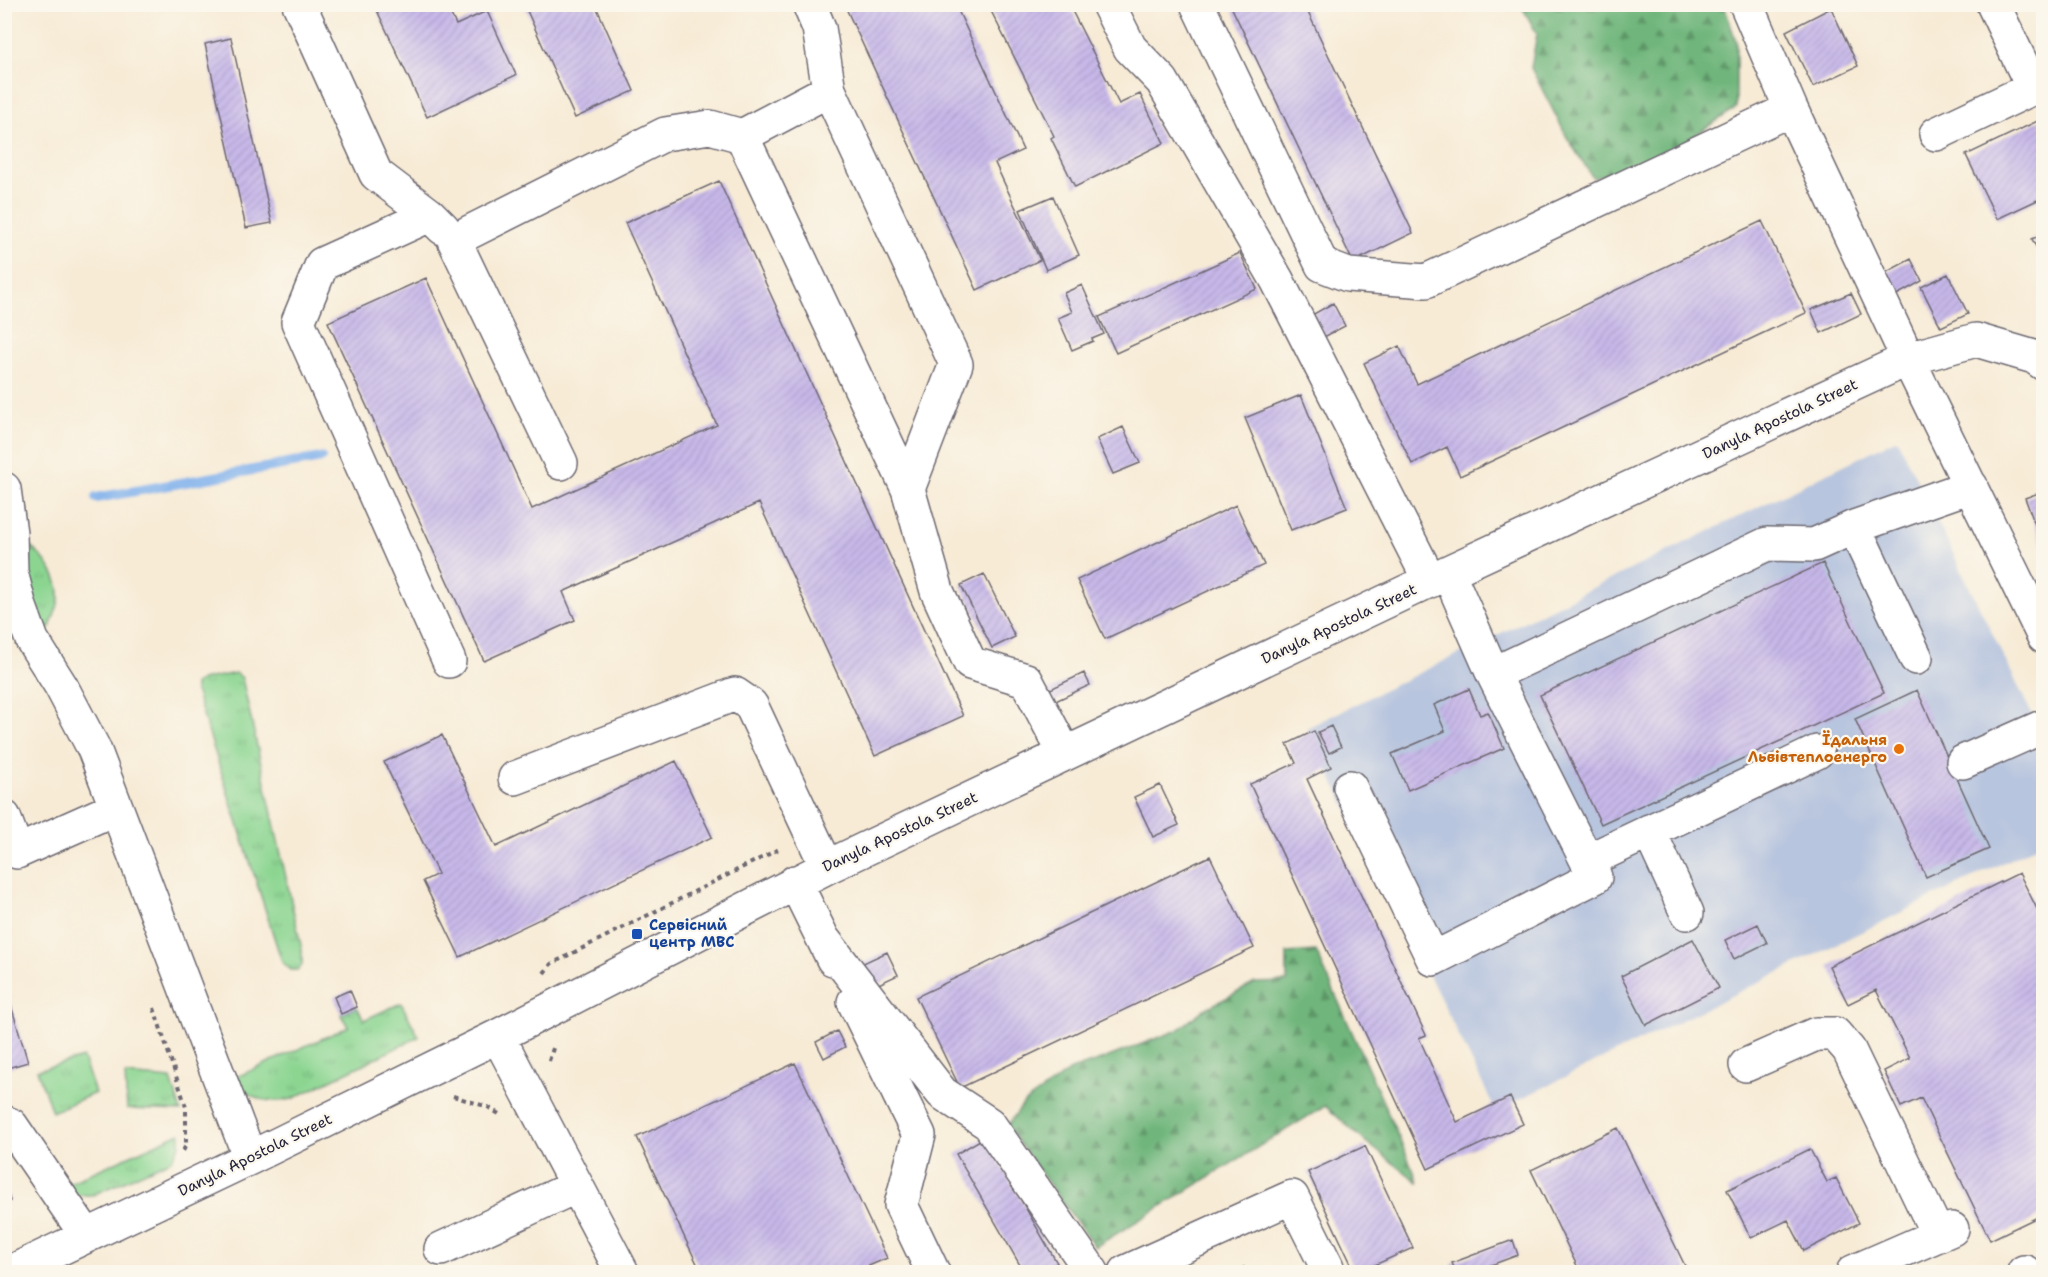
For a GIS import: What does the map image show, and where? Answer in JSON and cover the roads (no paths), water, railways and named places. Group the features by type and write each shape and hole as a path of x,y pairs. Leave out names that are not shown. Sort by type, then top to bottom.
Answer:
{"street":[{"path":"299,4 376,174 430,215 454,240 561,463"},
{"path":"809,4 819,28 829,90 956,364 908,489"},
{"path":"1108,4 1130,48 1162,81 1277,280 1493,674 1595,878 1433,959 1350,787"},
{"path":"1197,4 1322,265 1348,275 1426,280 1791,109"},
{"path":"1746,4 1791,109 1908,359 2043,637"},
{"path":"1936,134 2038,85 1993,4"},
{"path":"454,240 665,134 710,127 742,136 829,90"},
{"path":"742,136 908,489 937,591 970,663 1026,680 1065,754"},
{"path":"430,215 322,264 298,322 449,661"},
{"name":"Danyla Apostola Street","path":"11,1272 498,1036 795,882 1439,576 1908,359 1976,340 2040,366"},
{"path":"1493,674 1767,544 1814,545 1854,527 1971,486"},
{"path":"4,489 10,533 10,572 32,640 61,687 94,749 250,1158"},
{"path":"1854,527 1916,658"},
{"path":"515,778 735,694 751,705 827,867"},
{"path":"1963,762 2043,726"},
{"path":"1587,861 1817,752"},
{"path":"4,817 17,852 116,808"},
{"path":"1649,831 1687,913"},
{"path":"795,882 919,1135 901,1204 933,1272"},
{"path":"824,940 942,1093 989,1124 1092,1272"},
{"path":"1746,1065 1816,1034 1835,1034 1849,1050 1945,1232 1895,1264 1853,1272"},
{"path":"498,1036 622,1272"},
{"path":"4,1122 10,1125 87,1236"},
{"path":"441,1249 577,1186"},
{"path":"1126,1272 1292,1197 1327,1268"}],"waterway":[{"path":"96,498 321,458"}],"place":[{"name":"Їдальня Львівтеплоенерго","path":"1899,749"},
{"name":"Сервісний центр МВС","path":"637,934"}]}
